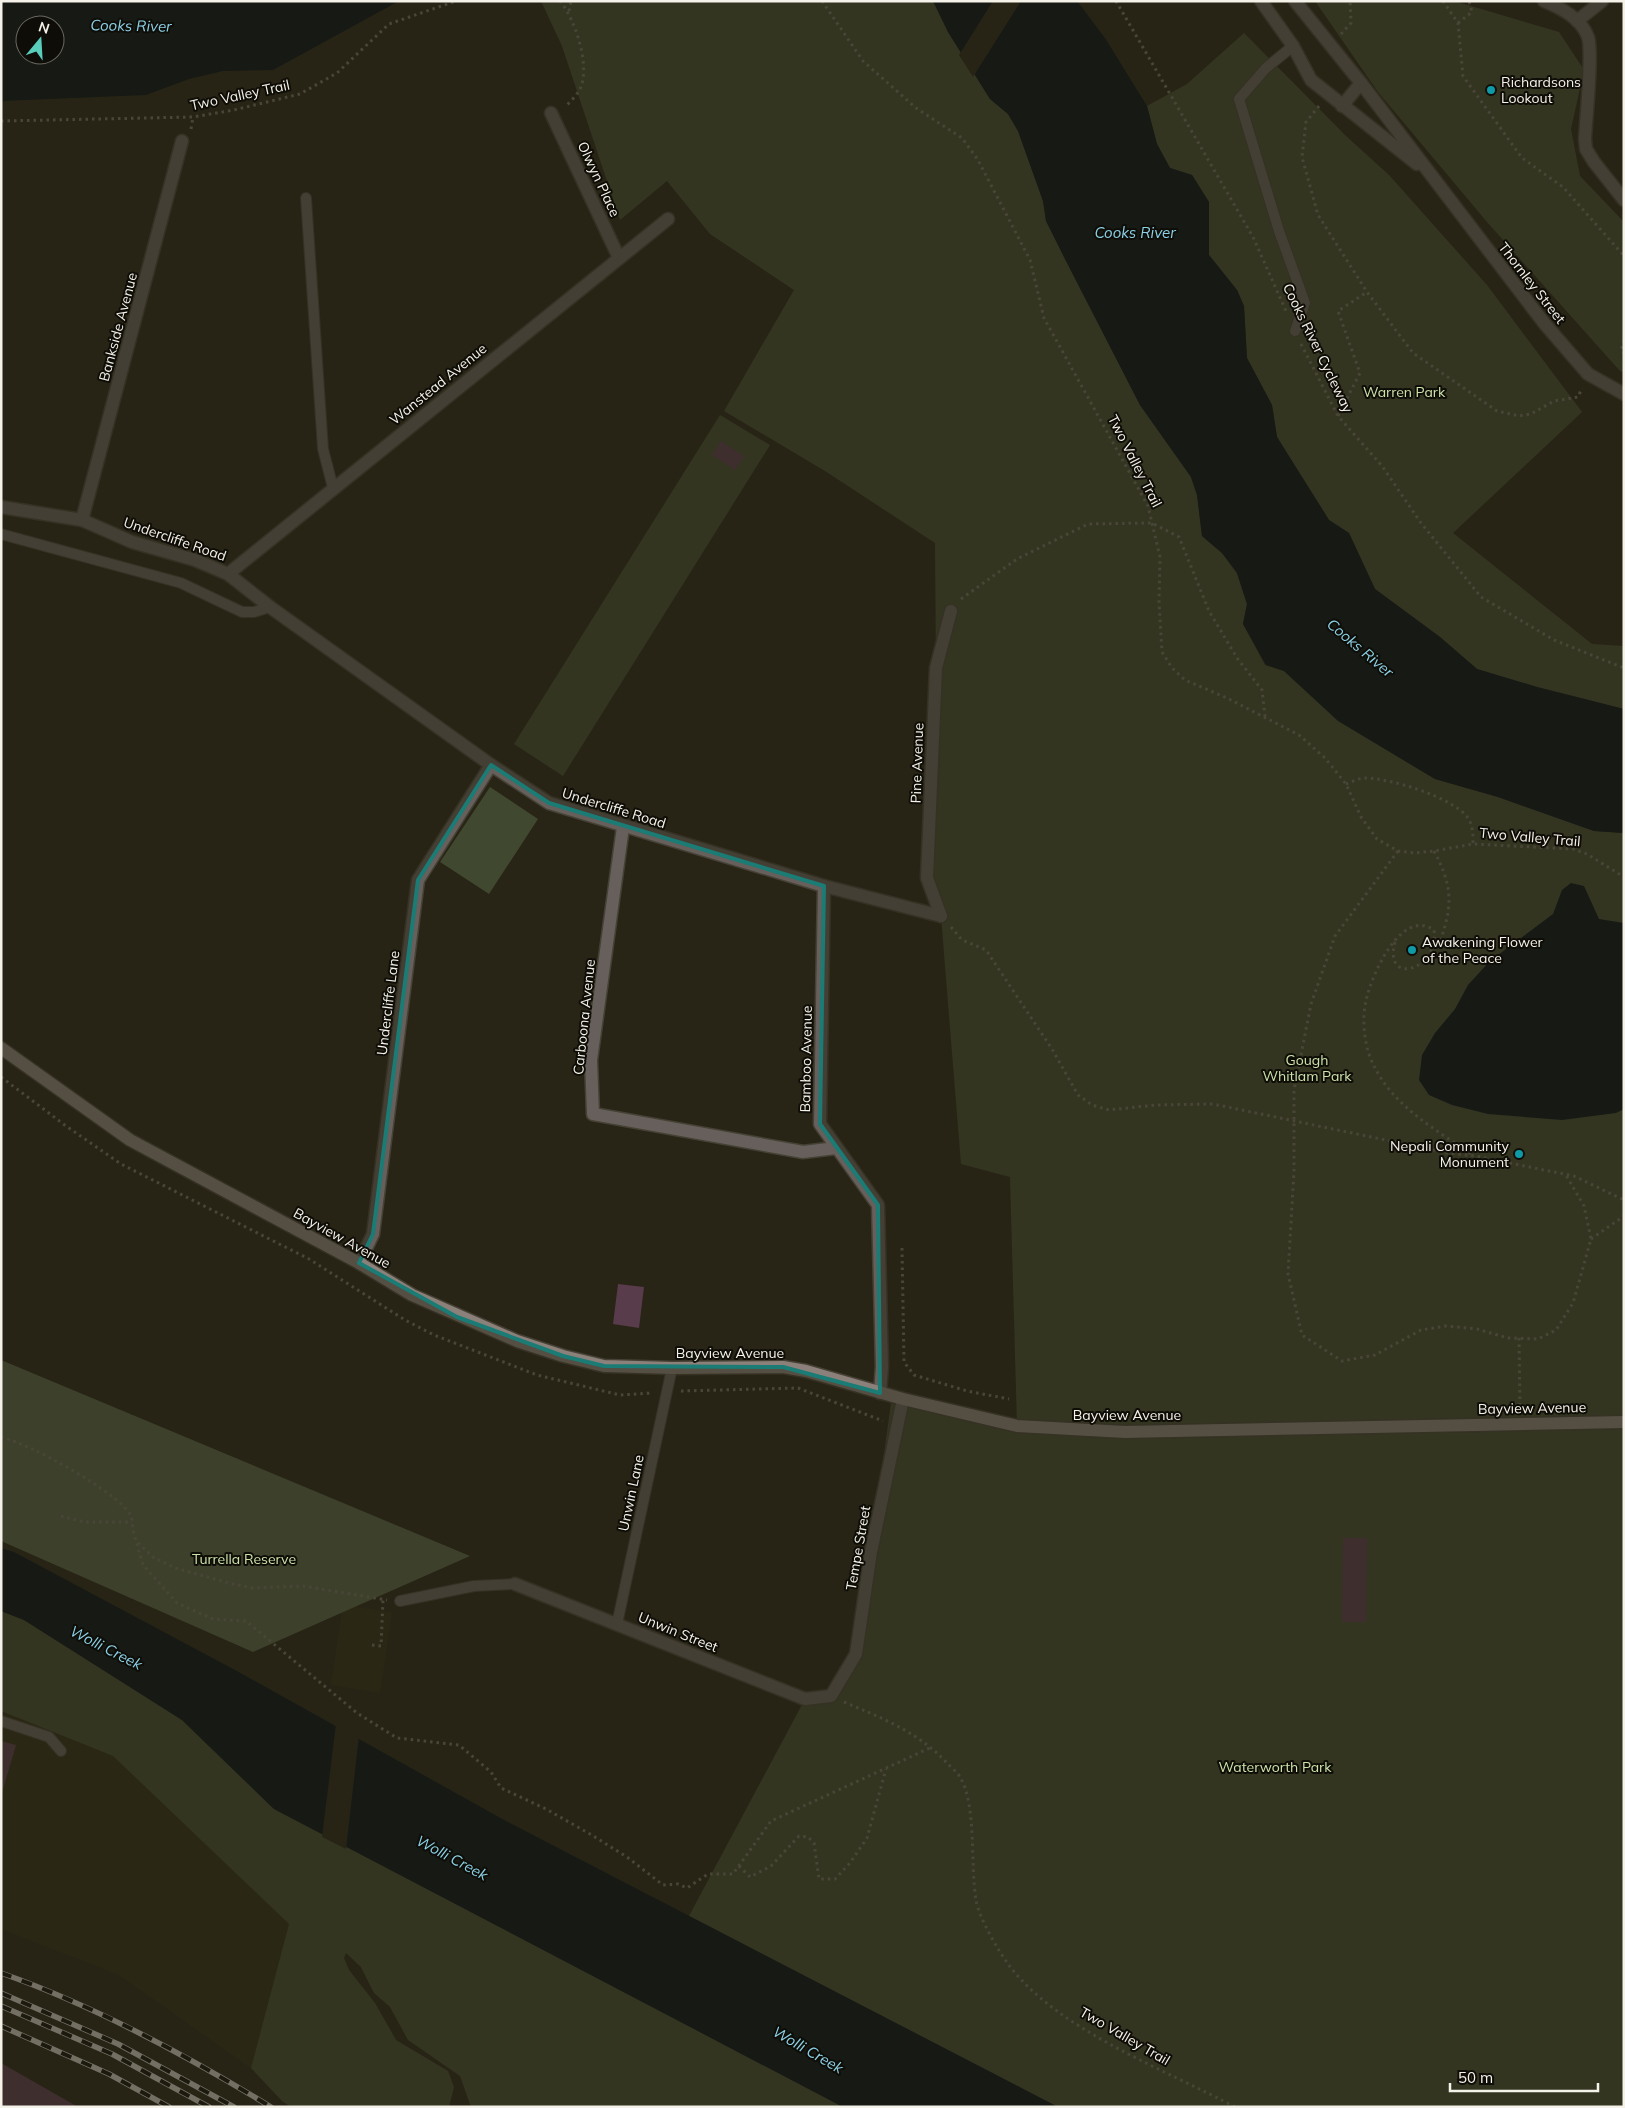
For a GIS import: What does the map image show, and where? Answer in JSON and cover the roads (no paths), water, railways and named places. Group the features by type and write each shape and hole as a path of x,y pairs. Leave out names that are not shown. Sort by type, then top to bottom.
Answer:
{"main road":[{"name":"Bayview Avenue","path":"1,1048 130,1140 359,1263 412,1295 457,1317 563,1356 604,1366 672,1368 782,1367 806,1371 880,1393 994,1421 1059,1430 1125,1432 1624,1422"}],"street":[{"name":"Thornley Street","path":"1261,1 1293,46 1311,80 1430,175"},
{"name":"Thornley Street","path":"1295,1 1361,83 1544,323 1588,374 1624,394"},
{"path":"1544,1 1562,9 1577,21 1588,37 1586,149 1624,200"},
{"path":"1577,21 1602,1"},
{"path":"1342,106 1361,83"},
{"name":"Olwyn Place","path":"551,114 619,258"},
{"name":"Bankside Avenue","path":"82,520 182,141"},
{"name":"Wanstead Avenue","path":"228,574 668,219"},
{"name":"Undercliffe Road","path":"1,507 82,520 132,542 210,565 228,574 270,607 491,765 549,803 623,827 824,886 940,916"},
{"name":"Pine Avenue","path":"940,916 927,878 936,668 951,611"},
{"name":"Undercliffe Lane","path":"359,1263 373,1234 418,880 491,765"},
{"name":"Carboona Avenue","path":"623,827 591,1060 592,1114 803,1152 836,1148"},
{"name":"Bamboo Avenue","path":"824,886 820,1124 878,1205 882,1367 880,1393"},
{"name":"Tempe Street","path":"832,1696 856,1654 871,1552 903,1399"},
{"name":"Unwin Street","path":"515,1584 805,1699 832,1696"}],"lane":[{"path":"1293,46 1266,68 1240,99 1279,231 1305,303 1295,332"},
{"path":"306,198 323,449 334,488"},
{"path":"1,534 190,586 242,612 254,612 270,607"},
{"name":"Unwin Lane","path":"617,1624 672,1368"},
{"path":"400,1601 474,1586 515,1584"},
{"path":"1,1721 49,1737 61,1752"}],"water":[{"name":"Cooks River","path":"1,1 399,1 273,70 223,71 189,79 146,95 1,101"},
{"name":"Cooks River","path":"933,1 1077,1 1105,38 1147,106 1157,144 1170,168 1192,175 1209,202 1209,255 1237,290 1244,306 1247,358 1272,405 1277,437 1329,520 1349,533 1375,589 1440,637 1477,669 1537,687 1624,709 1624,833 1594,831 1498,797 1435,779 1338,721 1284,671 1266,665 1243,624 1247,604 1237,573 1222,553 1202,536 1197,495 1191,477 1140,405 1046,221 1043,201 1018,131 1008,114 990,99 948,32"},
{"path":"1571,883 1584,886 1599,919 1624,923 1624,1109 1616,1113 1562,1120 1488,1114 1452,1105 1429,1095 1419,1080 1422,1055 1435,1033 1455,1009 1468,985 1490,961 1553,914 1562,890"},
{"name":"Wolli Creek","path":"1,1548 14,1552 235,1670 506,1821 1058,2107 843,2107 274,1809 182,1720 24,1620 1,1611"}],"railway":[{"path":"1,1973 105,2016 173,2050 271,2107"},
{"path":"1,1993 118,2044 234,2107"},
{"path":"1,2006 112,2054 209,2107"},
{"path":"1,2026 109,2074 169,2107"}],"place":[{"name":"Richardsons Lookout","path":"1491,90"},
{"name":"Awakening Flower of the Peace","path":"1412,950"},
{"name":"Nepali Community Monument","path":"1519,1154"}],"park label":[{"name":"Warren Park","path":"1404,392"},
{"name":"Gough Whitlam Park","path":"1307,1068"},
{"name":"Turrella Reserve","path":"244,1559"},
{"name":"Waterworth Park","path":"1275,1767"}]}
